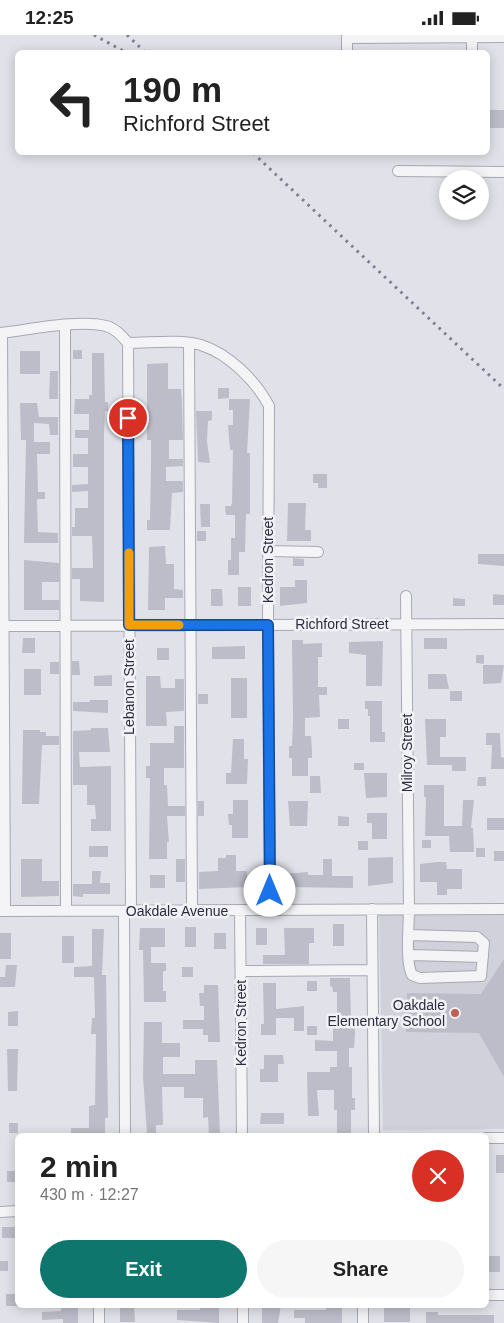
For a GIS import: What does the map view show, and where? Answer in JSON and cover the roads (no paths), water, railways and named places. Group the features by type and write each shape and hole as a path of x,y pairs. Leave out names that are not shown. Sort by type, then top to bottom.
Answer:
{"street":[{"path":"472,36 472,50"},
{"path":"347,50 347,37 504,37"},
{"path":"398,171 504,172"},
{"path":"65,326 66,911"},
{"path":"3,911 1,333 65,326 107,326 119,333 128,343"},
{"name":"Kedron Street","path":"128,343 189,343 219,353 257,388 269,406 270,910"},
{"name":"Lebanon Street","path":"126,1133 129,625 128,343"},
{"path":"189,343 191,625 189,657 192,910"},
{"path":"268,551 318,552"},
{"name":"Milroy Street","path":"406,596 410,971 412,975 420,978 478,977 483,972 484,957"},
{"name":"Richford Street","path":"2,626 504,625"},
{"path":"372,909 374,1133"},
{"name":"Oakdale Avenue","path":"3,911 504,909"},
{"name":"Kedron Street","path":"240,910 242,1133"},
{"path":"409,935 476,937 484,943 484,957 410,955"},
{"path":"241,971 372,970"},
{"path":"489,1138 504,1138"},
{"path":"0,1212 15,1211"},
{"path":"489,1295 504,1295"},
{"path":"99,1308 99,1323"},
{"path":"243,1308 243,1323"},
{"path":"363,1308 363,1323"}],"railway":[{"path":"94,35 122,50"},
{"path":"127,35 143,50"},
{"path":"255,155 504,389"}],"place":[{"name":"Oakdale Elementary School","path":"455,1013"}]}
